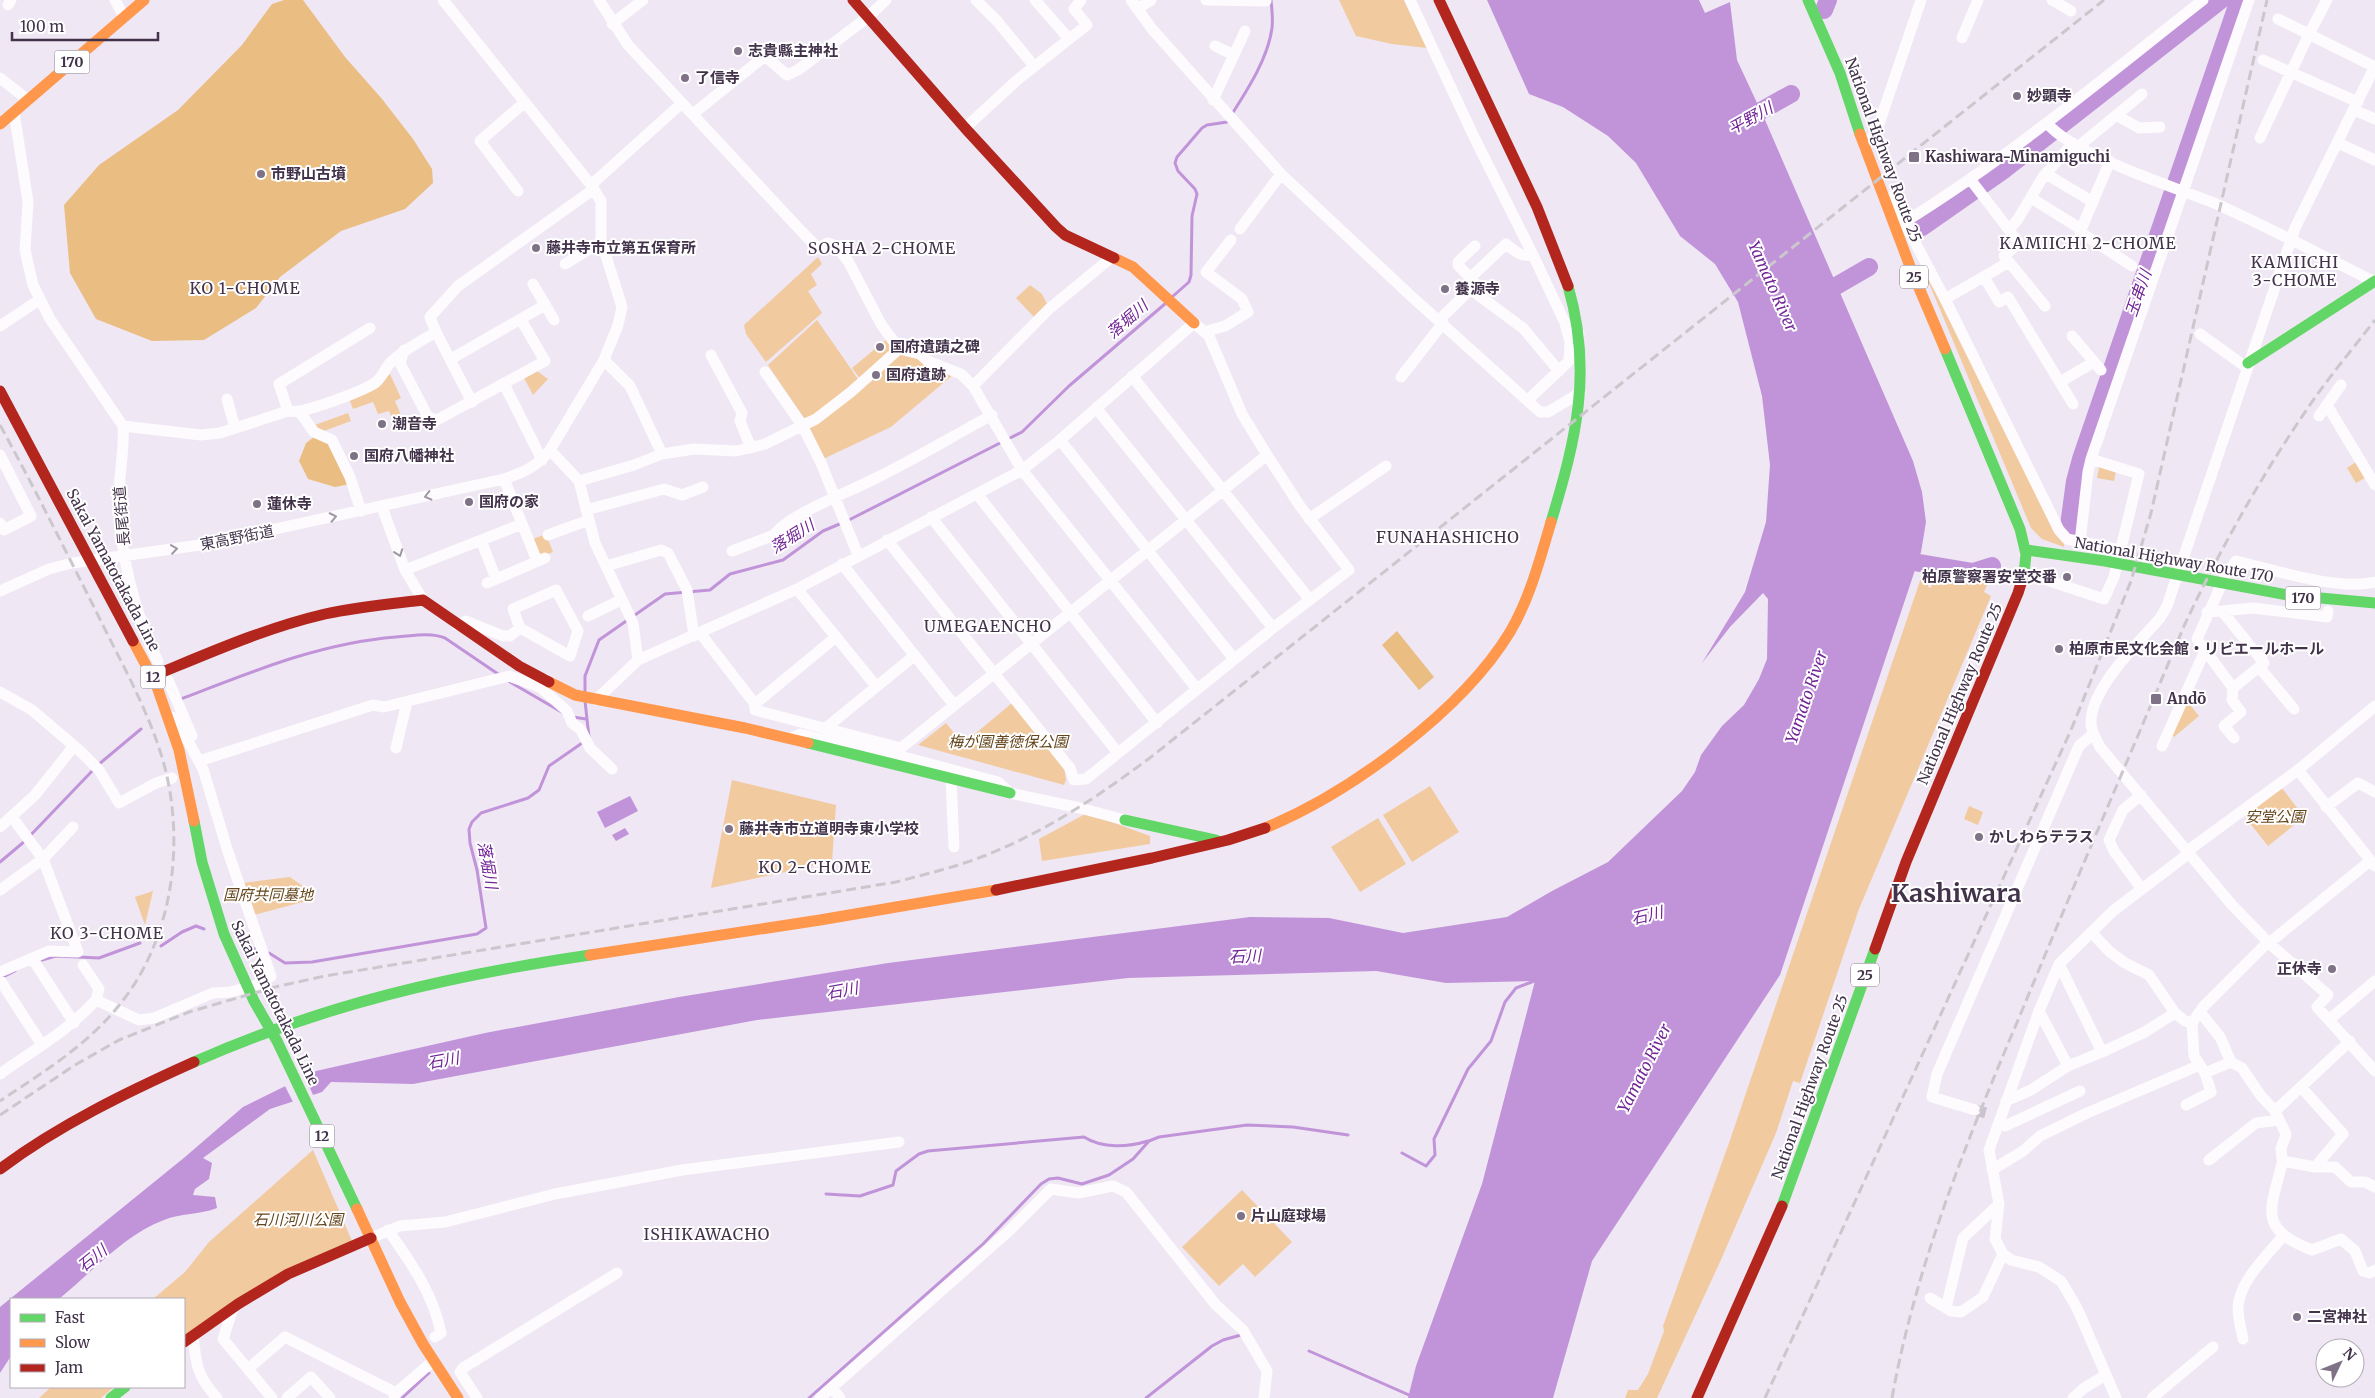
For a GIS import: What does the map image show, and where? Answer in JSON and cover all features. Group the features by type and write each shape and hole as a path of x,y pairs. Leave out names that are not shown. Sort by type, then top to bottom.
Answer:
{"main road":[{"name":"170","path":"0,124 144,0"},
{"path":"853,0 965,128 1056,227 1065,235 1133,267 1194,323"},
{"path":"0,1169 40,1141 164,1075 269,1030 336,1008 400,991 518,966 923,904 1160,843 1224,841 1291,816 1360,774 1421,728 1453,699 1490,658 1510,631 1527,595 1544,547 1566,470 1580,393 1578,334 1560,259 1494,112 1439,0"},
{"name":"National Highway Route 25","path":"1696,1398 1788,1193 1906,862 2025,573 2027,550 1881,193 1864,149 1840,73 1812,2"},
{"path":"2247,365 2375,282"},
{"name":"Sakai Yamatotakada Line","path":"0,391 152,676 168,714 179,750 208,886 224,934 246,985 269,1030 277,1041 370,1234 400,1302 458,1398"},
{"name":"National Highway Route 170","path":"2027,550 2105,561 2317,600 2375,603"},
{"path":"152,676 247,639 316,617 350,609 424,600 542,683 575,695 743,726 1010,794"},
{"path":"1125,820 1160,843 1224,841"},
{"path":"188,1339 233,1308 304,1266 370,1234"},
{"path":"111,1398 124,1388"}],"street":[{"path":"115,0 124,17"},
{"path":"443,0 593,187"},
{"path":"599,0 612,24 628,45 818,248 828,243 836,246 848,261 881,324 899,349 920,354 928,361 961,374 973,386 992,415 1022,470 1196,689"},
{"path":"612,24 643,0"},
{"path":"693,114 765,56 787,76 808,64 868,17 886,0"},
{"path":"976,0 997,21 1034,66"},
{"path":"1035,0 1069,39"},
{"path":"965,128 1034,66 1088,26 1074,10 1081,0"},
{"path":"1151,0 1134,4 1152,29 1230,119 1281,174 1441,322 1540,412 1548,412 1580,393"},
{"path":"1410,0 1474,139 1565,323 1571,354 1569,361 1528,400"},
{"path":"1864,149 1877,130 1921,0"},
{"path":"1962,38 1978,0"},
{"path":"2052,0 2071,11"},
{"path":"1906,221 1970,180 2047,123 2203,0"},
{"path":"2080,542 2088,472 2092,459 2178,189 2249,0"},
{"path":"2260,138 2308,34 2327,0"},
{"path":"1206,4 1266,1"},
{"path":"2278,19 2375,66 2371,86 2356,106 2295,228 2166,606 2160,618 2106,683 2092,715 2093,734 2100,747 2141,794 2144,802 2232,905 2269,943 2328,995 2317,1006 2375,1071"},
{"path":"1213,100 1245,31"},
{"path":"1215,46 1234,55"},
{"path":"2263,60 2291,72 2356,106 2375,119"},
{"path":"0,78 28,100"},
{"path":"2009,230 2046,174 2076,144 2142,94"},
{"path":"518,192 480,141 525,102"},
{"path":"472,402 430,317 458,286 593,187 682,103"},
{"path":"14,112 28,202 25,250 33,285 39,300 123,426 201,435 220,433 352,394 377,382 389,363 404,350 436,332"},
{"path":"2116,115 2139,128 2160,127"},
{"path":"2047,123 2056,134 2110,161 2178,189 2375,282"},
{"path":"2338,143 2375,160"},
{"path":"2110,161 2080,232 2132,266"},
{"path":"1240,229 1281,174"},
{"path":"2046,174 2092,202"},
{"path":"1970,180 2019,243 2004,256 2045,306"},
{"name":"東高野街道","path":"0,591 49,569 91,560 207,544 382,507 504,479 530,470 550,450 604,360 618,325 622,307 601,242 601,201 593,187"},
{"path":"1881,193 1890,196 1906,221 2059,530 2067,539 2120,550"},
{"path":"2031,198 2081,229"},
{"path":"1204,332 1225,326 1248,312 1242,299 1206,272 1232,240"},
{"path":"565,264 601,242"},
{"path":"1401,377 1470,284 1506,244 1519,254 1525,256 1533,255"},
{"path":"1475,246 1458,262 1470,284 1523,328 1559,371"},
{"path":"973,386 1049,309 1112,257"},
{"path":"1945,299 2009,262"},
{"path":"1984,277 1999,302 2008,298 2073,404"},
{"path":"533,284 554,320"},
{"path":"0,326 39,300"},
{"path":"451,359 545,305"},
{"path":"404,350 400,363 428,417 438,420 544,361 521,320"},
{"path":"596,700 638,660 797,589 858,555 1022,470 1060,440 1194,323 1209,336 1242,414 1267,455 1309,519 1349,570 1196,689 1086,779 1074,780 1070,768 887,540"},
{"path":"1565,323 1578,334"},
{"path":"360,511 350,477 332,440 314,432 294,411 279,384 370,328"},
{"path":"2200,334 2247,365"},
{"path":"2060,382 2098,366 2072,336"},
{"path":"579,482 634,466 662,454 694,449 720,452 752,448 765,444 816,419 851,392 899,349"},
{"path":"712,355 742,413 740,421 752,448"},
{"path":"604,360 630,386 662,454"},
{"path":"765,372 802,425 858,555"},
{"path":"1132,376 1310,600"},
{"path":"504,384 542,460"},
{"path":"2320,416 2342,384"},
{"path":"226,399 236,428"},
{"path":"2327,405 2375,485"},
{"path":"1096,408 1273,628"},
{"path":"732,551 774,535 778,530 791,522 992,415"},
{"name":"長尾街道","path":"123,426 124,444 119,472 119,504 130,587 158,662"},
{"path":"1060,440 1234,659"},
{"path":"550,450 579,482 595,543 630,619 638,660"},
{"path":"0,455 31,516 4,530 0,523"},
{"path":"900,752 993,673 1071,614 1267,455"},
{"path":"2025,573 2104,599 2114,577 2139,474 2092,459"},
{"path":"1309,519 1386,466"},
{"path":"481,540 491,581 541,560 522,524 504,479"},
{"path":"548,535 588,515 664,489 682,495 703,488"},
{"path":"977,494 1157,722"},
{"path":"382,507 405,570 424,600"},
{"path":"931,518 1032,642 1118,753"},
{"path":"405,570 522,524"},
{"path":"606,566 661,550 668,553 686,590 697,635 755,704 755,710 827,727 998,782 1010,794 1080,808 1125,820"},
{"path":"2234,738 2224,726 2241,712 2232,700 2233,688 2197,639 2207,612 2226,574 2236,561 2332,586 2359,586 2375,582"},
{"path":"842,564 954,705"},
{"path":"797,589 876,686"},
{"path":"556,590 578,631 570,656 520,628 513,609 556,590"},
{"path":"588,616 621,600"},
{"path":"2207,612 2254,608 2327,617 2328,611"},
{"path":"2222,611 2264,664 2233,688"},
{"path":"457,625 466,621 503,636 510,636 520,628"},
{"path":"755,704 836,637"},
{"path":"2162,746 2203,655"},
{"path":"827,727 914,656"},
{"path":"2259,667 2294,708"},
{"path":"200,765 373,706 384,707 504,678 542,683 567,711 572,723 581,730 590,748 612,769"},
{"path":"96,1000 139,1020 154,1018 213,993 230,992 257,985 271,976 200,765 168,680"},
{"path":"0,692 32,710 74,746 97,768 119,803 156,783 172,778"},
{"path":"396,748 407,702"},
{"path":"2116,1398 2077,1308 2061,1281 2039,1267 2011,1260 2003,1254 1995,1239 1999,1204 1989,1150 1997,1118 2006,1102 2039,1011 2060,964 2113,910 2298,770 2375,706"},
{"path":"168,714 176,722 200,765"},
{"path":"789,739 800,734 900,752"},
{"path":"1975,1110 1932,1097 1937,1074 2079,746 2093,734"},
{"path":"0,827 35,795 74,746"},
{"path":"2186,1104 2211,1092 2202,1069 2194,1056 2192,1023 2200,1012 2269,943 2373,863 2298,770"},
{"path":"950,778 954,847"},
{"path":"2326,807 2358,783 2375,792"},
{"path":"2141,794 2123,810 2109,840 2114,851 2141,888"},
{"path":"0,972 33,961 49,951 78,952 43,858 12,817"},
{"path":"0,890 43,858 73,827"},
{"path":"2091,932 2118,958 2149,975 2175,1013 2185,1021 2192,1023"},
{"path":"33,961 74,1023"},
{"path":"2060,964 2102,1052"},
{"path":"0,1074 74,1023 96,1000 99,989 83,965"},
{"path":"0,980 42,1046"},
{"path":"2330,1019 2375,981"},
{"path":"2039,1011 2068,1066"},
{"path":"2200,1012 2220,1037 2231,1062 2242,1068 2277,1116 2286,1134 2281,1150 2283,1161 2270,1210 2274,1224 2282,1236 2312,1250 2341,1239 2355,1251 2363,1271 2370,1273 2375,1270"},
{"path":"2006,1102 2031,1090 2068,1066 2143,1033 2175,1013"},
{"path":"2209,1160 2256,1123 2277,1116 2301,1087 2350,1041"},
{"path":"1992,1170 2023,1151 2040,1136 2087,1113 2202,1069 2231,1062"},
{"path":"2301,1087 2344,1134 2315,1167"},
{"path":"1997,1118 2005,1126 2080,1091"},
{"path":"370,1234 400,1226 445,1222 555,1194 682,1170 899,1142"},
{"path":"2283,1161 2315,1167 2335,1167 2351,1182 2365,1182 2375,1188"},
{"path":"820,1398 1010,1230 1051,1189 1078,1193 1113,1186 1126,1192 1216,1305 1244,1330 1266,1371 1264,1398"},
{"path":"1946,1308 1963,1238 1999,1204"},
{"path":"388,1230 430,1295 441,1333 434,1336"},
{"path":"2243,1339 2238,1309 2240,1295 2249,1279 2282,1236"},
{"path":"1930,1298 1951,1312 1961,1312 1983,1297 2003,1254"},
{"path":"477,1398 460,1372 463,1368 617,1273"},
{"path":"233,1308 223,1339 272,1398"},
{"path":"248,1369 285,1337 395,1395 434,1361"},
{"path":"188,1339 204,1383 217,1398"},
{"path":"2152,1398 2213,1347"},
{"path":"2073,1398 2084,1388 2106,1376"},
{"path":"287,1398 311,1377 330,1398"},
{"path":"832,1388 840,1398"}],"green space":[{"path":"1339,0 1404,0 1427,48 1392,44 1356,36"},
{"path":"1904,223 2032,486 2064,547 2042,539 2031,528"},
{"path":"818,257 822,264 811,274 817,285 808,291 822,313 766,362 746,334 744,325"},
{"path":"1030,285 1042,294 1048,306 1034,317 1016,298"},
{"path":"817,320 858,379 816,414 804,418 768,365"},
{"path":"887,339 896,349 861,380 852,368"},
{"path":"899,353 912,354 954,374 891,427 821,460 806,427"},
{"path":"537,371 548,379 533,395 524,378"},
{"path":"390,374 401,398 395,401 401,415 392,418 389,411 378,414 373,402 353,409 349,398 382,381"},
{"path":"348,413 351,421 324,431 312,426"},
{"path":"2356,462 2365,478 2356,483 2347,468"},
{"path":"2099,467 2116,471 2114,481 2097,478"},
{"path":"546,534 553,552 540,557 533,539"},
{"path":"1923,572 1931,572 1928,587 1931,588 1934,573 1976,580 1990,578 1984,592 1991,596 1859,909 1800,1083 1793,1081 1776,1133 1720,1262 1657,1398 1625,1398 1628,1390 1638,1390 1648,1374 1664,1331 1663,1326 1729,1143"},
{"path":"2187,701 2199,716 2174,737 2171,734"},
{"name":"梅が園善徳保公園","path":"1012,703 1064,768 1066,780 1064,785 918,745 946,723 963,744"},
{"path":"732,780 836,805 832,862 711,888"},
{"path":"1430,786 1459,832 1412,862 1383,815"},
{"name":"安堂公園","path":"2282,788 2304,817 2268,846 2245,817"},
{"path":"1969,806 1983,812 1978,825 1964,819"},
{"path":"1087,813 1150,836 1150,844 1042,861 1039,839"},
{"path":"1378,818 1406,864 1360,892 1331,847"},
{"name":"国府共同墓地","path":"290,877 315,895 314,899 254,915 243,883"},
{"path":"153,891 145,925 135,897"},
{"name":"石川河川公園","path":"313,1150 352,1241 185,1334 185,1298 154,1298 185,1272 209,1242"},
{"name":"片山庭球場","path":"1242,1190 1292,1242 1255,1277 1243,1264 1219,1286 1182,1247"},
{"path":"50,1388 113,1388 101,1398 39,1398"}],"shaded area":[{"path":"284,0 303,0 345,57 382,99 413,139 432,169 433,183 405,209 341,231 280,277 256,308 204,340 152,341 96,319 70,273 64,205 99,165 178,110 242,45 272,4"},
{"path":"314,437 325,439 350,484 335,487 308,479 299,461 306,443"},
{"path":"1397,631 1434,677 1419,690 1382,645"}],"water":[{"path":"1487,0 1699,0 1705,13 1730,2 1737,60 1765,120 1913,461 1922,492 1926,522 1921,552 1780,975 1592,1261 1553,1398 1408,1398 1416,1366 1482,1184 1535,981 1446,983 1376,971 1128,978 757,1020 413,1084 331,1082 322,1092 270,1109 203,1158 212,1163 209,1179 195,1189 193,1195 215,1197 217,1208 170,1218 135,1235 60,1298 11,1298 185,1157 243,1107 316,1071 485,1033 679,997 888,963 1250,917 1329,918 1403,933 1507,917 1608,862 1682,791 1695,772 1701,755 1722,726 1744,705 1759,679 1767,659 1768,599 1763,593 1730,627 1702,663 1745,592 1766,522 1770,465 1762,396 1738,302 1715,264 1680,236 1636,163 1608,136 1563,107 1529,94"},
{"path":"630,796 638,811 605,828 597,812"},
{"path":"625,828 629,834 616,841 612,835"},
{"path":"10,1299 10,1358 0,1373 0,1307"}],"pier":[{"path":"304,1075 314,1097 294,1104 284,1084"}],"waterway":[{"name":"落堀川","path":"1232,114 1262,62 1266,51 1272,28 1271,0"},
{"name":"平野川","path":"1824,10 1828,0"},
{"path":"1922,227 2005,169 2221,0"},
{"name":"玉串川","path":"2068,533 2075,481 2081,459 2239,0"},
{"name":"平野川","path":"1741,122 1791,94"},
{"name":"落堀川","path":"1172,297 1189,282 1191,275 1192,216 1197,194 1195,189 1178,171 1175,163 1177,157 1202,128 1207,125 1227,122 1229,119"},
{"path":"1817,297 1869,267"},
{"name":"落堀川","path":"1008,439 1022,432 1069,386 1166,303"},
{"name":"落堀川","path":"847,521 1002,442"},
{"name":"落堀川","path":"585,692 585,676 599,640 665,594 710,590 730,574 783,560 823,531 842,523"},
{"name":"玉串川","path":"1896,559 1973,572 1992,566"},
{"path":"181,699 260,669 313,652 368,640 415,635 433,635 445,638 501,676"},
{"path":"510,682 565,714"},
{"name":"落堀川","path":"585,701 589,737"},
{"path":"573,717 586,719"},
{"path":"98,765 141,729"},
{"name":"落堀川","path":"269,953 285,963 312,962 477,934 486,928 477,870 470,843 469,829 472,822 481,813 528,798 539,790 549,766 585,741"},
{"path":"0,862 25,841 94,769"},
{"name":"落堀川","path":"161,946 182,932 196,926 204,929"},
{"name":"落堀川","path":"42,960 56,956 99,958 140,943"},
{"name":"落堀川","path":"248,948 258,949"},
{"name":"落堀川","path":"1,978 15,971"},
{"path":"1402,1153 1426,1166 1435,1155 1434,1139 1468,1069 1491,1041 1505,1002 1516,988 1537,980"},
{"path":"809,1398 983,1244 1041,1184 1049,1179 1058,1178 1082,1184 1109,1175 1133,1159 1149,1141 1159,1137 1247,1125 1293,1127 1348,1135"},
{"path":"826,1194 860,1196 893,1185 896,1171 919,1154 928,1151 1084,1137 1099,1144 1116,1146 1148,1141"},
{"path":"1146,1398 1212,1346 1223,1340 1241,1335"},
{"path":"1309,1351 1416,1398"},
{"path":"402,1398 429,1373"}],"tunnel":[{"path":"1975,1110 1990,1114"}],"railway":[{"path":"0,1115 75,1065 119,1040 189,1012 275,987 325,976 896,882 973,860 1029,836 1112,786 1151,757 2104,0"},
{"path":"1765,1398 2071,730 2131,581 2151,513 2267,0"},
{"path":"1892,1398 1902,1348 1929,1250 1963,1154 2184,626 2228,538 2278,454 2321,389 2375,320"},
{"path":"0,425 94,607 147,716 161,754 169,785 174,849 165,913 155,944 141,973 124,999 111,1015 82,1043 0,1101"}],"traffic: fast":[{"path":"1808,0 1840,73 1860,134"},
{"path":"2248,363 2375,281"},
{"path":"1551,522 1568,462 1578,405 1580,377 1579,347 1568,286"},
{"path":"1945,349 2020,529 2026,554 2024,574"},
{"path":"2027,550 2105,561 2288,595 2375,603"},
{"path":"808,743 1010,793"},
{"path":"1125,820 1216,840"},
{"path":"194,821 202,862 224,934 254,1001 277,1041 357,1209"},
{"path":"1782,1206 1875,949"},
{"path":"194,1062 292,1024 388,995 487,972 590,955"},
{"path":"111,1398 124,1388"}],"traffic: slow":[{"path":"0,124 144,0"},
{"path":"1860,134 1911,269 1945,349"},
{"path":"1114,258 1133,267 1194,323"},
{"path":"1265,828 1298,813 1367,771 1434,720 1463,691 1489,662 1517,619 1534,578 1551,522"},
{"path":"133,641 156,684 179,750 194,821"},
{"path":"549,682 575,695 745,728 808,743"},
{"path":"590,955 820,920 996,890"},
{"path":"357,1209 400,1302 423,1344 458,1398"}],"traffic: jam":[{"path":"853,0 965,128 1056,227 1065,235 1114,258"},
{"path":"1439,0 1537,207 1568,286"},
{"path":"0,391 133,641"},
{"path":"1875,949 1906,862 2018,593 2024,574"},
{"path":"153,676 281,626 349,609 423,600 519,666 549,682"},
{"path":"996,890 1152,858 1228,840 1265,828"},
{"path":"0,1169 46,1138 94,1110 194,1062"},
{"path":"1697,1398 1782,1206"},
{"path":"185,1341 238,1304 288,1274 371,1238"}],"place":[{"name":"志貴縣主神社","path":"738,51"},
{"name":"了信寺","path":"685,78"},
{"name":"妙顕寺","path":"2017,96"},
{"name":"Kashiwara-Minamiguchi","path":"1914,157"},
{"name":"市野山古墳","path":"261,174"},
{"name":"藤井寺市立第五保育所","path":"536,248"},
{"name":"養源寺","path":"1445,289"},
{"name":"国府遺蹟之碑","path":"880,347"},
{"name":"国府遺跡","path":"876,375"},
{"name":"潮音寺","path":"382,424"},
{"name":"国府八幡神社","path":"354,456"},
{"name":"国府の家","path":"469,502"},
{"name":"蓮休寺","path":"257,504"},
{"name":"柏原警察署安堂交番","path":"2067,577"},
{"name":"柏原市民文化会館・リビエールホール","path":"2059,649"},
{"name":"Andō","path":"2156,699"},
{"name":"藤井寺市立道明寺東小学校","path":"729,829"},
{"name":"かしわらテラス","path":"1979,837"},
{"name":"正休寺","path":"2332,969"},
{"name":"片山庭球場","path":"1241,1216"},
{"name":"二宮神社","path":"2297,1317"}],"district":[{"name":"KAMIICHI 2-CHOME","path":"2088,243"},
{"name":"SOSHA 2-CHOME","path":"882,248"},
{"name":"KAMIICHI 3-CHOME","path":"2295,271"},
{"name":"KO 1-CHOME","path":"245,288"},
{"name":"FUNAHASHICHO","path":"1448,537"},
{"name":"UMEGAENCHO","path":"988,626"},
{"name":"KO 2-CHOME","path":"815,867"},
{"name":"Kashiwara","path":"1956,893"},
{"name":"KO 3-CHOME","path":"107,933"},
{"name":"ISHIKAWACHO","path":"707,1234"}],"water label":[{"name":"Yamato River","path":"1773,286"},
{"name":"Yamato River","path":"1806,697"},
{"name":"石川","path":"1647,915"},
{"name":"石川","path":"1245,956"},
{"name":"石川","path":"842,990"},
{"name":"石川","path":"443,1060"},
{"name":"Yamato River","path":"1644,1068"},
{"name":"石川","path":"92,1258"}]}
